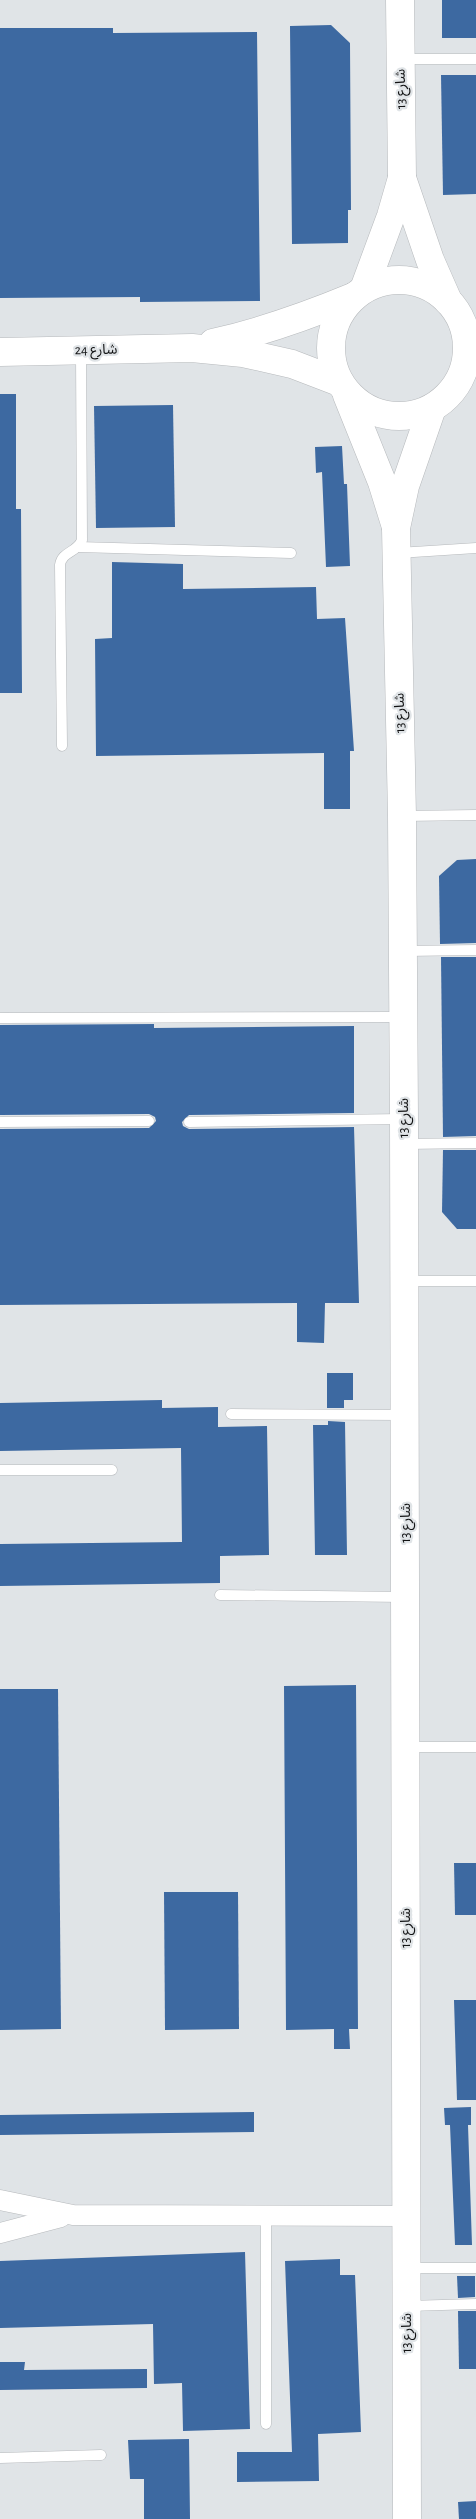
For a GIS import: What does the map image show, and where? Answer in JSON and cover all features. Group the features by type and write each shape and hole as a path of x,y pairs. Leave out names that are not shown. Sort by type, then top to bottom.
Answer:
{"street":[{"name":"شارع 13","path":"358,293 391,216 402,178 400,0"},
{"name":"شارع 13","path":"402,178 430,260 461,312"},
{"path":"442,401 462,375 467,355 466,334 461,312 429,287 408,280 385,281 358,293 339,316 332,337 332,360 343,388 366,408 388,416 411,416 442,401 476,383"},
{"name":"شارع 24","path":"192,348 292,322 358,293"},
{"name":"شارع 24","path":"0,352 192,348 243,352 292,364 343,388"},
{"name":"شارع 13","path":"343,388 379,474 396,540"},
{"name":"شارع 13","path":"407,2519 404,1017 396,540 405,486 442,401"},
{"path":"0,2200 73,2215 406,2216"},
{"path":"0,2233 73,2215"}],"lane":[{"path":"401,59 476,59"},
{"path":"62,746 60,565 66,554 78,547 82,540 80,350"},
{"path":"396,540 476,548"},
{"path":"78,547 291,552"},
{"path":"402,816 476,815"},
{"path":"403,951 476,950"},
{"path":"0,1018 404,1017"},
{"path":"0,1122 149,1121"},
{"path":"189,1122 404,1132 476,1143"},
{"path":"405,1281 476,1281"},
{"path":"231,1414 406,1415"},
{"path":"0,1470 112,1470"},
{"path":"220,1595 406,1597"},
{"path":"406,1747 476,1747"},
{"path":"266,2216 266,2424"},
{"path":"407,2268 476,2268"},
{"path":"407,2306 476,2304"},
{"path":"0,2458 101,2455"}],"building":[{"path":"442,0 476,0 476,38 442,38"},
{"path":"331,25 350,43 351,210 348,210 348,243 292,244 290,26"},
{"path":"0,28 113,28 113,33 257,32 260,301 140,302 140,297 0,298"},
{"path":"441,75 476,75 476,194 443,195"},
{"path":"0,394 16,394 16,509 21,509 22,693 0,693"},
{"path":"173,405 175,527 96,528 94,406"},
{"path":"342,446 344,484 347,484 350,566 326,567 322,472 316,473 315,447"},
{"path":"112,562 183,564 183,589 316,587 317,619 345,618 354,751 350,751 350,809 324,809 324,753 96,756 95,639 112,638"},
{"path":"476,859 476,943 440,944 439,876 457,860"},
{"path":"441,957 476,957 476,1136 443,1137"},
{"path":"154,1024 154,1028 354,1026 354,1113 189,1115 182,1122 183,1126 189,1129 354,1127 359,1303 325,1303 324,1343 297,1342 297,1303 0,1305 0,1129 149,1128 156,1121 155,1117 149,1114 0,1115 0,1025"},
{"path":"443,1150 476,1150 476,1229 457,1229 442,1212"},
{"path":"327,1373 353,1373 353,1400 344,1400 344,1408 327,1408"},
{"path":"162,1400 162,1408 218,1407 218,1427 267,1426 269,1555 220,1556 220,1583 0,1586 0,1544 182,1542 181,1448 0,1451 0,1403"},
{"path":"328,1421 345,1422 347,1555 315,1555 313,1425 328,1425"},
{"path":"356,1685 358,2029 349,2029 350,2049 334,2049 334,2029 286,2030 284,1686"},
{"path":"0,1689 58,1689 61,2029 0,2030"},
{"path":"454,1863 476,1863 476,1915 455,1915"},
{"path":"164,1892 238,1892 239,2029 165,2030"},
{"path":"454,2000 476,2000 476,2100 457,2100"},
{"path":"471,2107 471,2125 468,2125 472,2245 455,2245 450,2125 445,2125 444,2108"},
{"path":"254,2112 254,2132 0,2135 0,2115"},
{"path":"245,2252 250,2429 183,2431 182,2383 154,2384 153,2324 0,2328 0,2261"},
{"path":"340,2259 340,2275 355,2275 361,2432 318,2434 319,2481 237,2482 237,2452 292,2452 285,2261"},
{"path":"457,2276 475,2276 475,2297 458,2298"},
{"path":"458,2311 476,2311 476,2369 459,2369"},
{"path":"0,2362 25,2362 24,2370 147,2369 147,2388 0,2390"},
{"path":"189,2439 190,2519 144,2519 144,2479 130,2479 128,2440"},
{"path":"476,2501 476,2519 459,2519 458,2502"}]}
